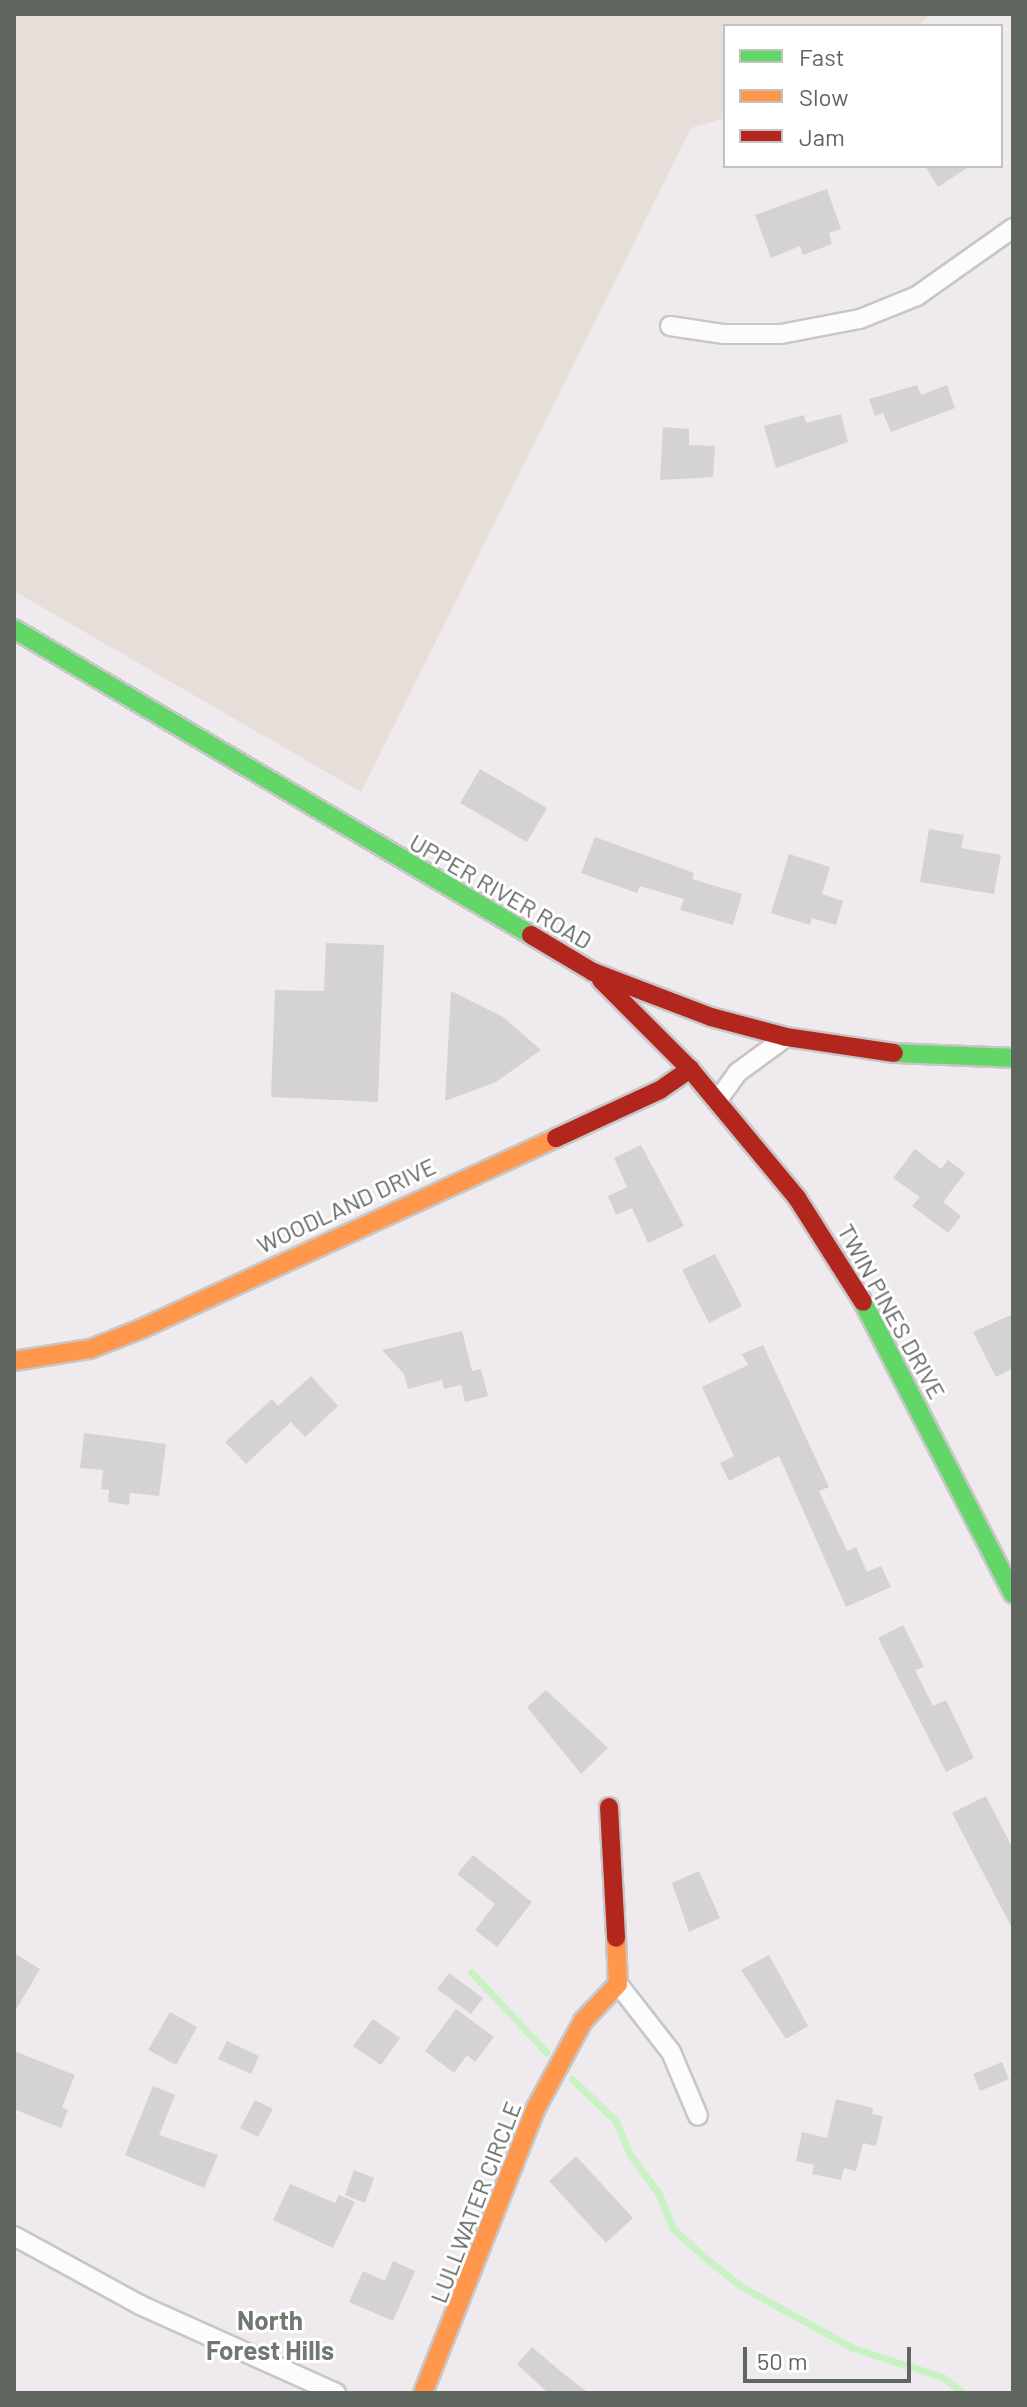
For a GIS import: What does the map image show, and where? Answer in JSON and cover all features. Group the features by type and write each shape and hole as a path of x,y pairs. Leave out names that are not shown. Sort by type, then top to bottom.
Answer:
{"street":[{"path":"670,326 724,334 781,334 860,319 917,296 1013,228"},
{"name":"UPPER RIVER ROAD","path":"14,629 593,972 711,1017 786,1037 886,1053 1013,1058"},
{"name":"TWIN PINES DRIVE","path":"593,972 690,1069 797,1198 852,1281 1013,1594"},
{"path":"717,1101 737,1073 786,1037"},
{"name":"WOODLAND DRIVE","path":"14,1361 90,1349 143,1328 660,1090 690,1069"},
{"path":"609,1807 618,1984 671,2052 698,2116"},
{"name":"LULLWATER CIRCLE","path":"423,2393 536,2108 583,2021 618,1984"},
{"path":"14,2236 140,2305 336,2393"}],"shaded area":[{"path":"14,14 931,14 919,24 723,24 723,119 691,128 361,792 14,591"}],"building":[{"path":"926,168 967,168 938,187"},
{"path":"827,189 841,229 829,233 832,244 803,255 800,246 771,258 755,215"},
{"path":"917,385 921,395 947,385 955,408 891,432 883,413 875,416 869,399"},
{"path":"841,414 848,442 776,468 764,426 804,415 806,423"},
{"path":"663,427 689,429 689,445 715,446 713,477 660,480"},
{"path":"480,769 547,808 527,842 460,803"},
{"path":"929,829 964,835 961,848 1001,855 994,894 920,882"},
{"path":"595,837 694,873 692,879 742,894 733,925 680,910 684,899 640,886 637,893 581,873"},
{"path":"789,854 830,867 822,894 843,901 836,925 812,918 810,925 771,913"},
{"path":"326,943 384,945 378,1102 271,1097 275,990 324,991"},
{"path":"451,991 503,1017 541,1050 496,1082 445,1101"},
{"path":"641,1145 684,1226 648,1243 632,1208 616,1215 608,1196 627,1187 614,1158"},
{"path":"915,1149 941,1169 948,1160 965,1173 943,1202 961,1216 948,1233 912,1206 920,1197 893,1178"},
{"path":"715,1254 742,1306 709,1323 682,1270"},
{"path":"1013,1314 1013,1368 996,1377 973,1332"},
{"path":"462,1331 472,1371 481,1369 488,1396 465,1402 461,1385 444,1389 442,1380 408,1389 404,1374 382,1350"},
{"path":"763,1345 829,1487 819,1491 847,1551 856,1547 867,1572 881,1566 891,1587 846,1607 779,1456 729,1481 720,1463 734,1456 702,1387 748,1365 742,1354"},
{"path":"311,1376 338,1406 305,1437 291,1422 246,1464 225,1442 272,1399 278,1406"},
{"path":"84,1433 166,1444 159,1496 130,1493 129,1505 108,1502 109,1490 101,1489 103,1470 80,1468"},
{"path":"903,1625 924,1667 915,1670 933,1706 946,1700 974,1758 946,1772 878,1638"},
{"path":"546,1690 608,1748 581,1774 527,1707"},
{"path":"986,1796 1013,1849 1013,1930 952,1813"},
{"path":"473,1855 532,1902 497,1947 475,1930 495,1904 457,1874"},
{"path":"699,1871 720,1918 689,1932 672,1883"},
{"path":"14,1953 40,1969 14,2013"},
{"path":"769,1955 808,2026 786,2039 741,1970"},
{"path":"449,1973 483,1998 471,2014 437,1989"},
{"path":"456,2009 494,2037 475,2062 467,2055 454,2073 425,2051"},
{"path":"170,2012 197,2027 176,2065 148,2050"},
{"path":"373,2019 400,2038 381,2065 353,2046"},
{"path":"227,2041 259,2056 251,2074 218,2059"},
{"path":"14,2051 75,2075 62,2107 68,2110 61,2128 14,2109"},
{"path":"1002,2062 1009,2079 980,2091 973,2074"},
{"path":"153,2086 175,2095 159,2135 218,2155 204,2188 125,2155"},
{"path":"836,2099 873,2108 872,2114 883,2116 876,2146 863,2143 856,2171 844,2168 841,2180 812,2174 814,2165 796,2161 802,2132 827,2138"},
{"path":"255,2100 273,2109 258,2137 240,2128"},
{"path":"576,2156 633,2218 606,2243 549,2181"},
{"path":"354,2170 374,2178 365,2203 345,2195"},
{"path":"290,2184 335,2203 339,2195 355,2202 333,2248 273,2220"},
{"path":"393,2261 415,2271 393,2321 349,2302 363,2271 385,2281"},
{"path":"532,2347 589,2393 548,2393 517,2364"}],"waterway":[{"path":"471,1972 546,2052"},
{"path":"572,2079 616,2121 629,2153 659,2194 673,2229 708,2260 742,2287 853,2348 942,2377 963,2393"}],"traffic: fast":[{"path":"14,629 531,935"},
{"path":"894,1053 1013,1058"},
{"path":"863,1302 1013,1594"}],"traffic: slow":[{"path":"14,1361 90,1349 143,1328 556,1138"},
{"path":"423,2393 536,2108 583,2021 618,1984 616,1938"}],"traffic: jam":[{"path":"531,935 593,972 711,1017 786,1037 894,1053"},
{"path":"601,980 690,1069 797,1198 863,1302"},
{"path":"556,1138 660,1090 690,1069"},
{"path":"609,1807 616,1938"}],"district":[{"name":"North Forest Hills","path":"270,2335"}]}
